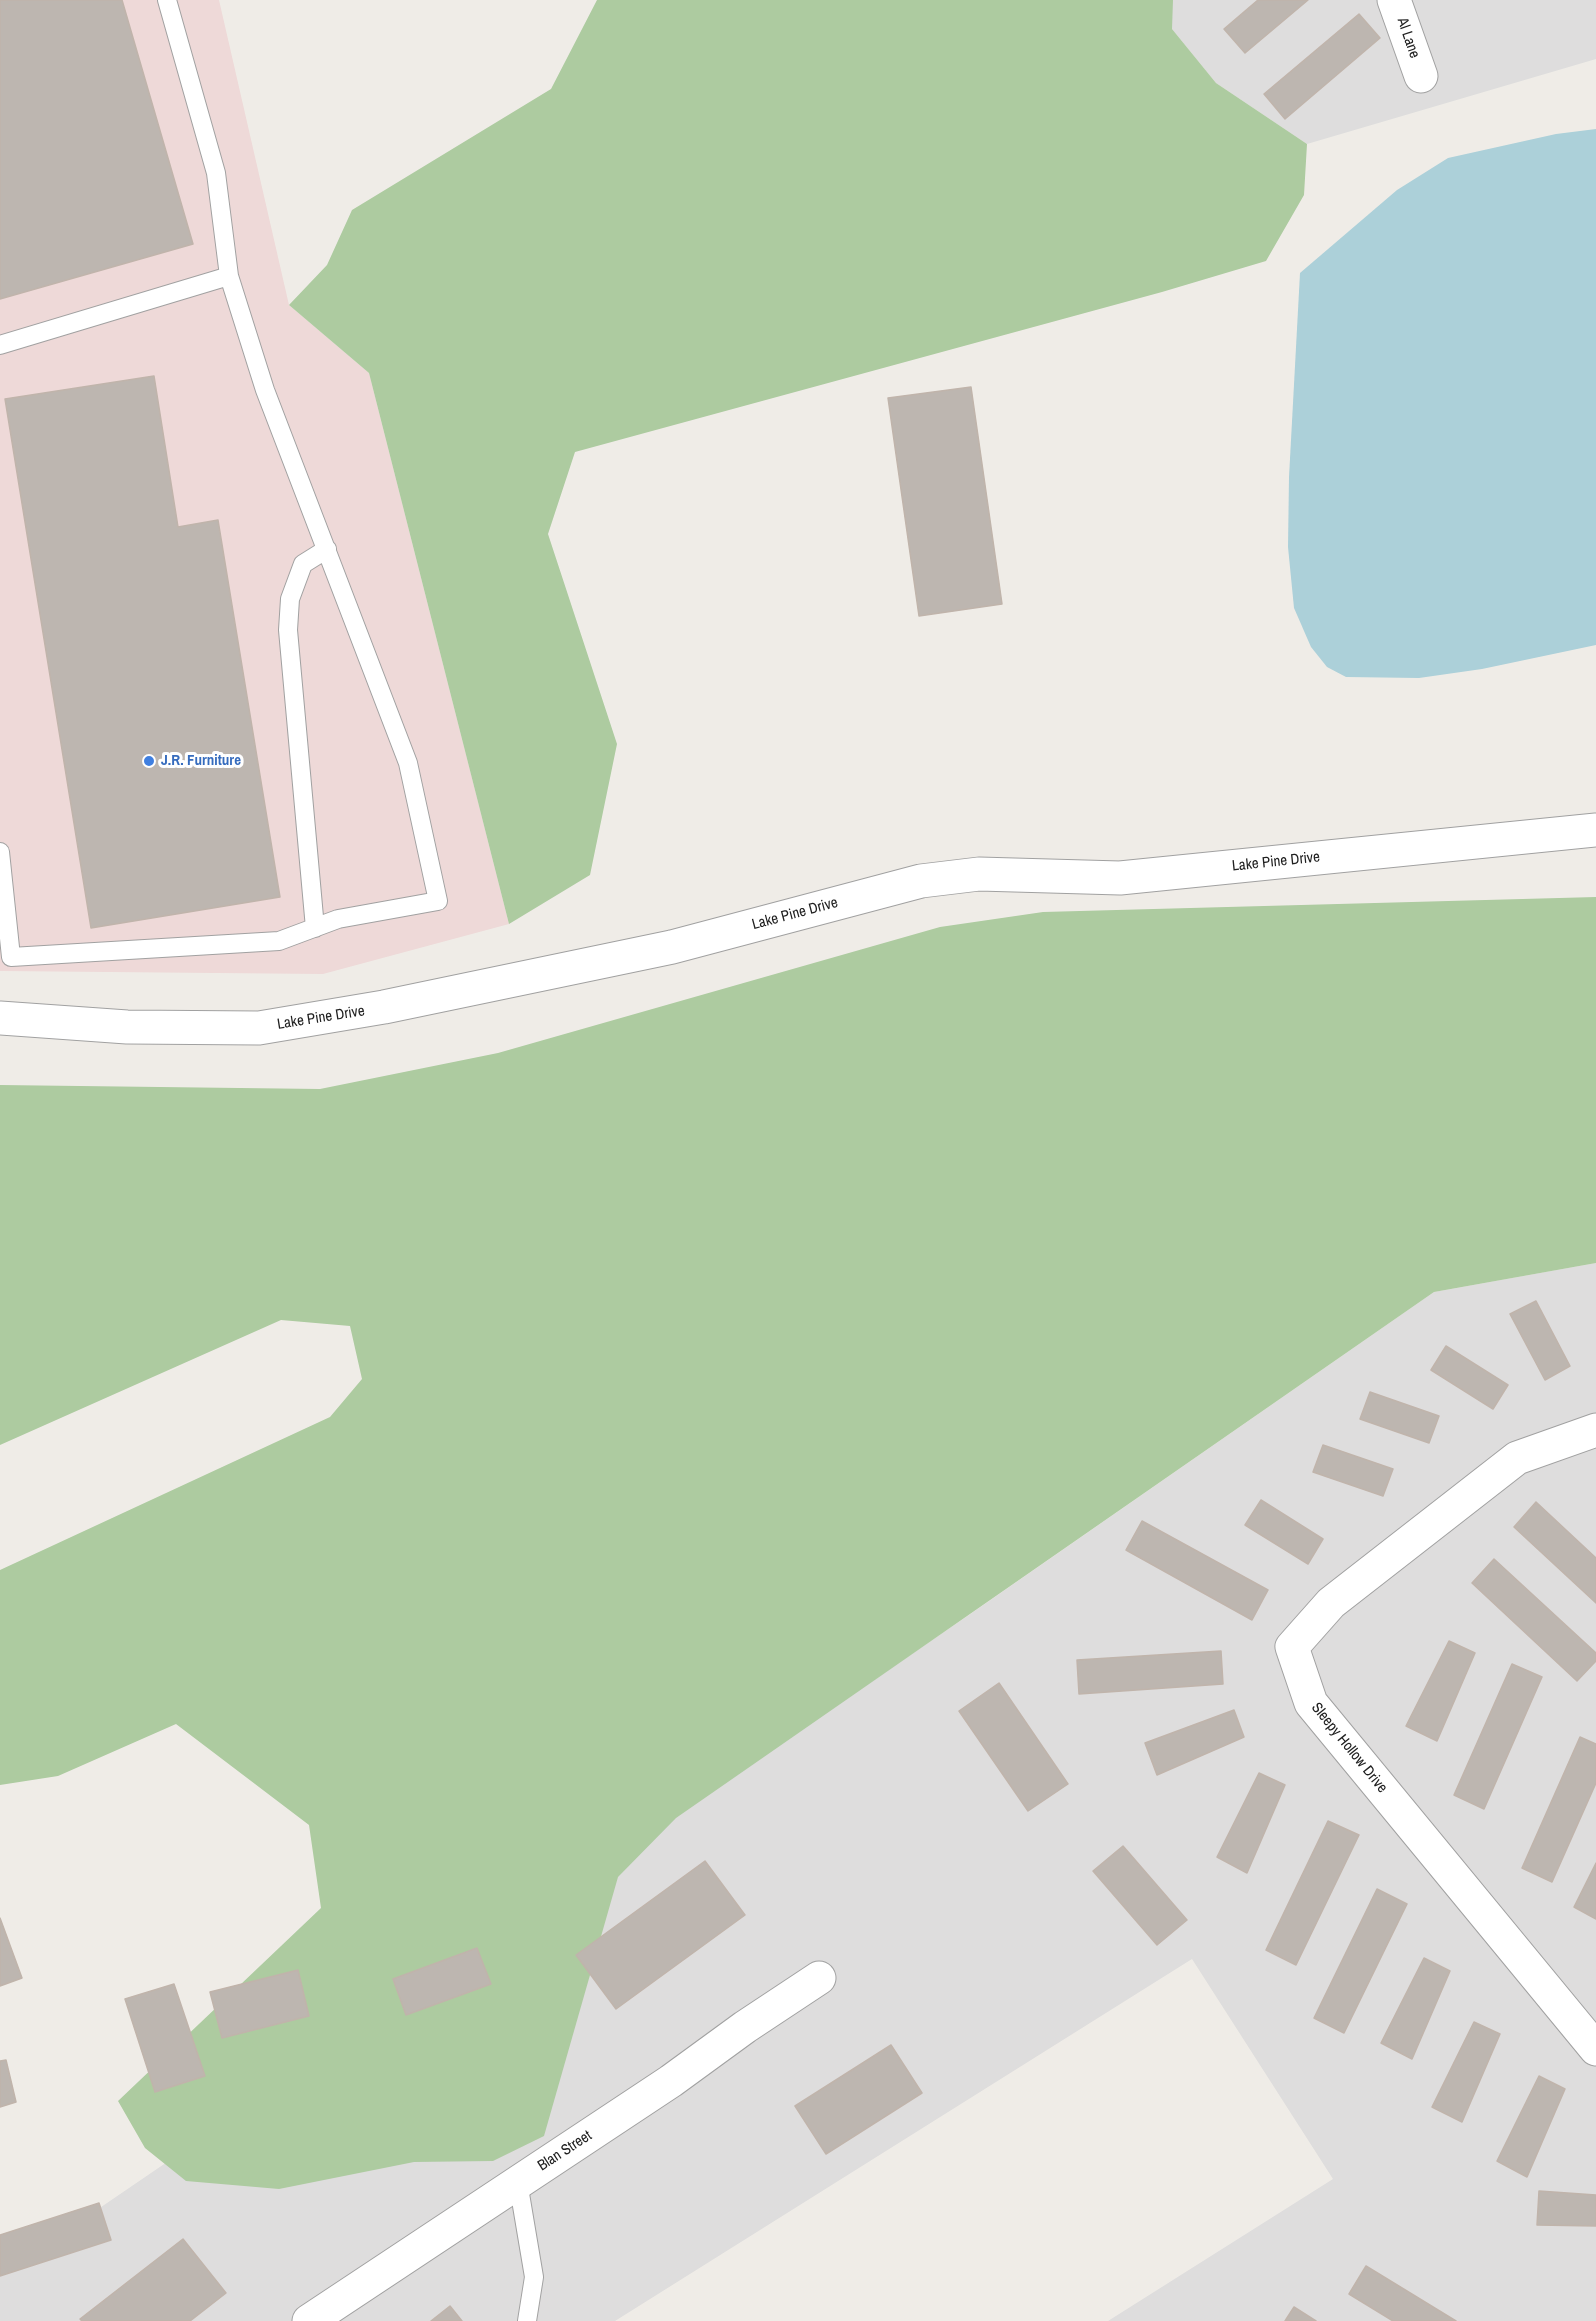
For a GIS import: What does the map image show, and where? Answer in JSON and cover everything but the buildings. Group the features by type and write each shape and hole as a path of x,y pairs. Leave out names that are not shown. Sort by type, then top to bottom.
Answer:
{"street":[{"name":"Al Lane","path":"1394,0 1421,76"},
{"name":"Lake Pine Drive","path":"0,1018 127,1027 259,1028 384,1007 672,947 921,881 979,874 1120,878 1596,830"},
{"name":"Sleepy Hollow Drive","path":"1596,1430 1517,1458 1331,1603 1292,1647 1311,1703 1596,2049"},
{"name":"Blan Street","path":"309,2321 671,2081 745,2027 819,1978"}],"lane":[{"path":"0,852 11,957 279,941 338,919 438,901 408,763 265,390 230,276 216,173 167,0"},
{"path":"0,345 230,276"},
{"path":"315,928 288,630 290,599 303,564 327,549"},
{"path":"518,2182 534,2277 527,2321"}],"shaded area":[{"path":"0,0 219,0 289,305 369,373 509,924 323,974 0,971"},
{"path":"1141,0 1596,0 1596,59 1307,144 1216,83 1172,29"},
{"path":"1596,1263 1596,2321 1108,2321 1333,2179 1192,1959 615,2321 0,2321 0,2276 969,1615 1434,1292"}],"green space":[{"path":"597,0 1173,0 1172,29 1216,83 1307,144 1304,195 1266,261 1162,292 575,452 548,534 617,744 590,875 509,924 369,373 289,305 327,265 352,210 551,89"},
{"path":"1596,897 1596,1263 1434,1292 676,1818 618,1877 544,2136 493,2161 414,2162 279,2189 186,2181 145,2148 118,2101 321,1908 309,1825 176,1724 58,1776 0,1785 0,1570 330,1417 362,1379 350,1326 281,1320 0,1445 0,1085 320,1089 498,1053 940,927 1043,912"}],"water":[{"path":"1596,129 1596,645 1482,669 1419,678 1346,677 1327,667 1311,647 1294,608 1288,547 1289,477 1300,273 1397,190 1448,158 1556,134"}],"place":[{"name":"J.R. Furniture","path":"149,761"}]}
